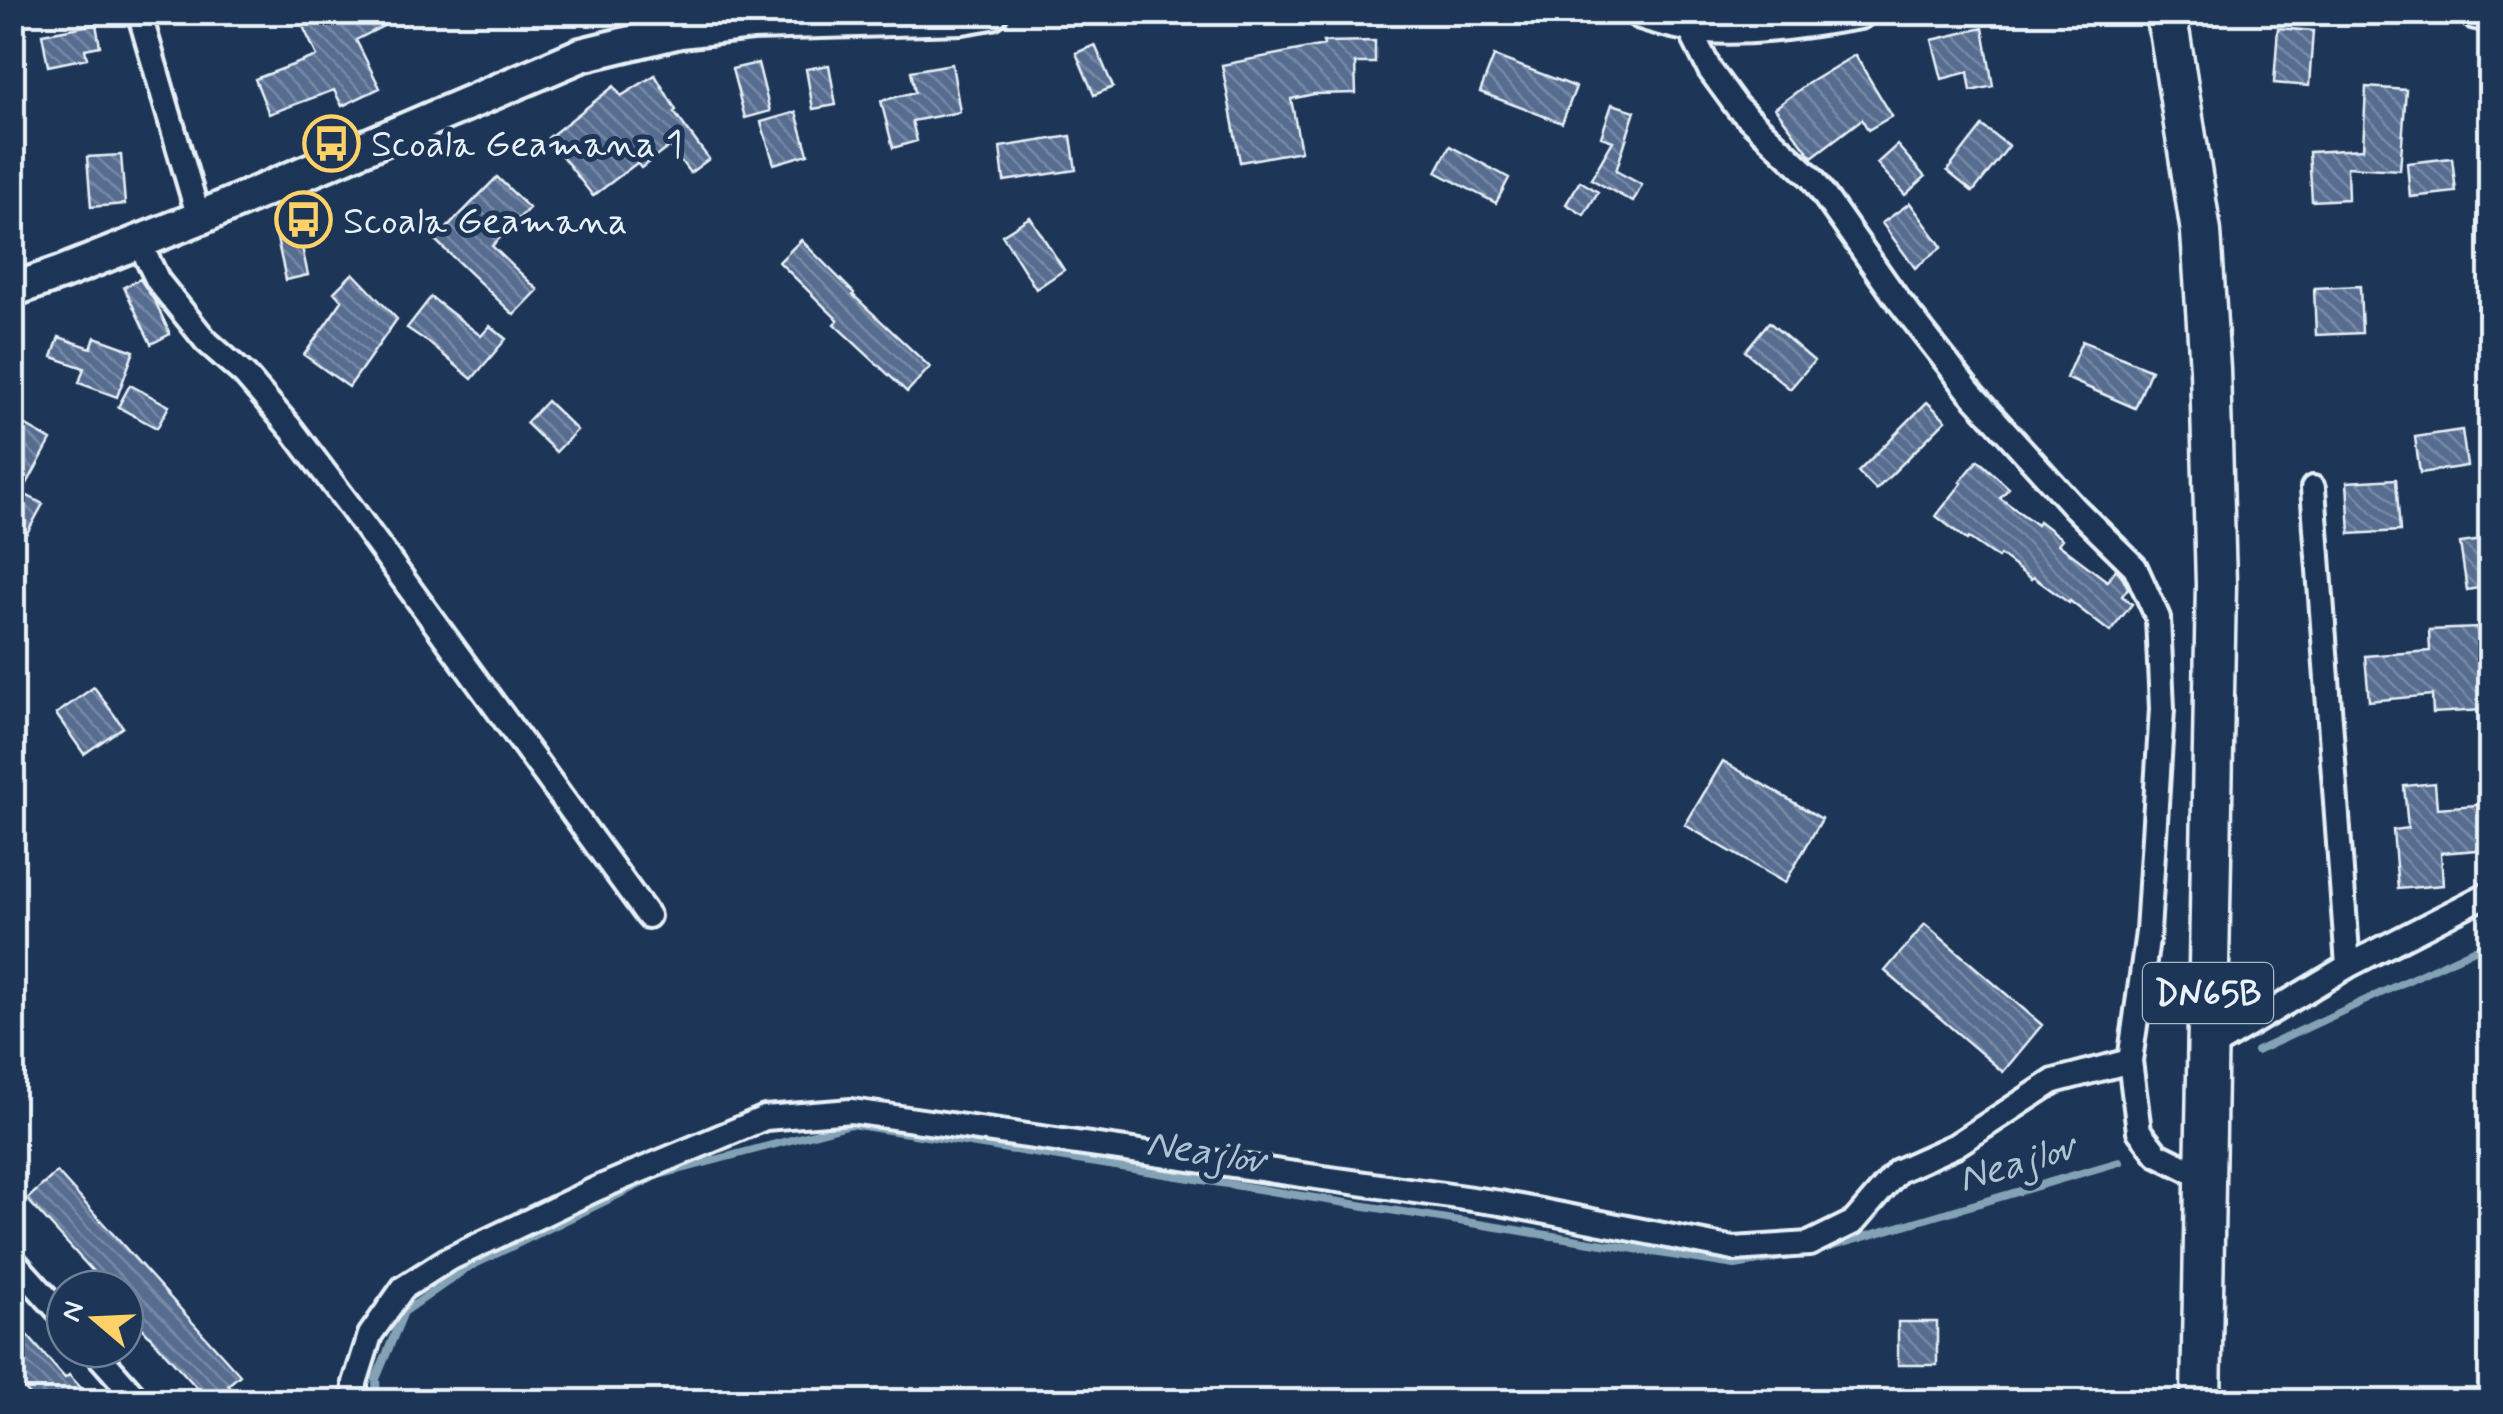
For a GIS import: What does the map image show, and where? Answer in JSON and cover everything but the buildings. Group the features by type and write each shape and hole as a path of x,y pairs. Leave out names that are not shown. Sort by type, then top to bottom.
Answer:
{"main road":[{"path":"12,290 198,218 581,55 680,32 752,23 962,17 991,12"},
{"path":"1642,12 1687,24 1722,26 1804,21 1859,12"},
{"path":"2476,12 2490,15"},
{"name":"DN65B","path":"2166,24 2201,232 2210,368 2216,584 2201,1402"}],"street":[{"path":"139,12 198,218"},
{"path":"1687,24 1710,70 1737,107 1812,178 1895,296 1970,392 2135,567 2158,618 2162,709 2149,913 2130,1061 2139,1131 2157,1154 2205,1178"},
{"path":"139,242 158,281 206,341 245,375 349,505 648,916"},
{"path":"2313,488 2348,966"},
{"path":"2207,1050 2348,966 2490,893"},
{"path":"356,1402 355,1384 370,1335 404,1288 447,1260 562,1205 766,1118 851,1110 1500,1202 1734,1248 1809,1244 1854,1222 1898,1171 1956,1145 2054,1081 2130,1061"},
{"path":"12,1259 45,1296"},
{"path":"111,1369 140,1402"}],"waterway":[{"name":"Neajlov","path":"2257,1051 2490,942"},
{"name":"Neajlov","path":"377,1402 376,1379 404,1312 467,1268 659,1175 851,1124 1735,1265 1796,1255"},
{"name":"Neajlov","path":"1809,1253 2119,1162"}],"place":[{"name":"Scoala Geamana 1","path":"332,143"},
{"name":"Scoala Geamana","path":"304,220"}]}
